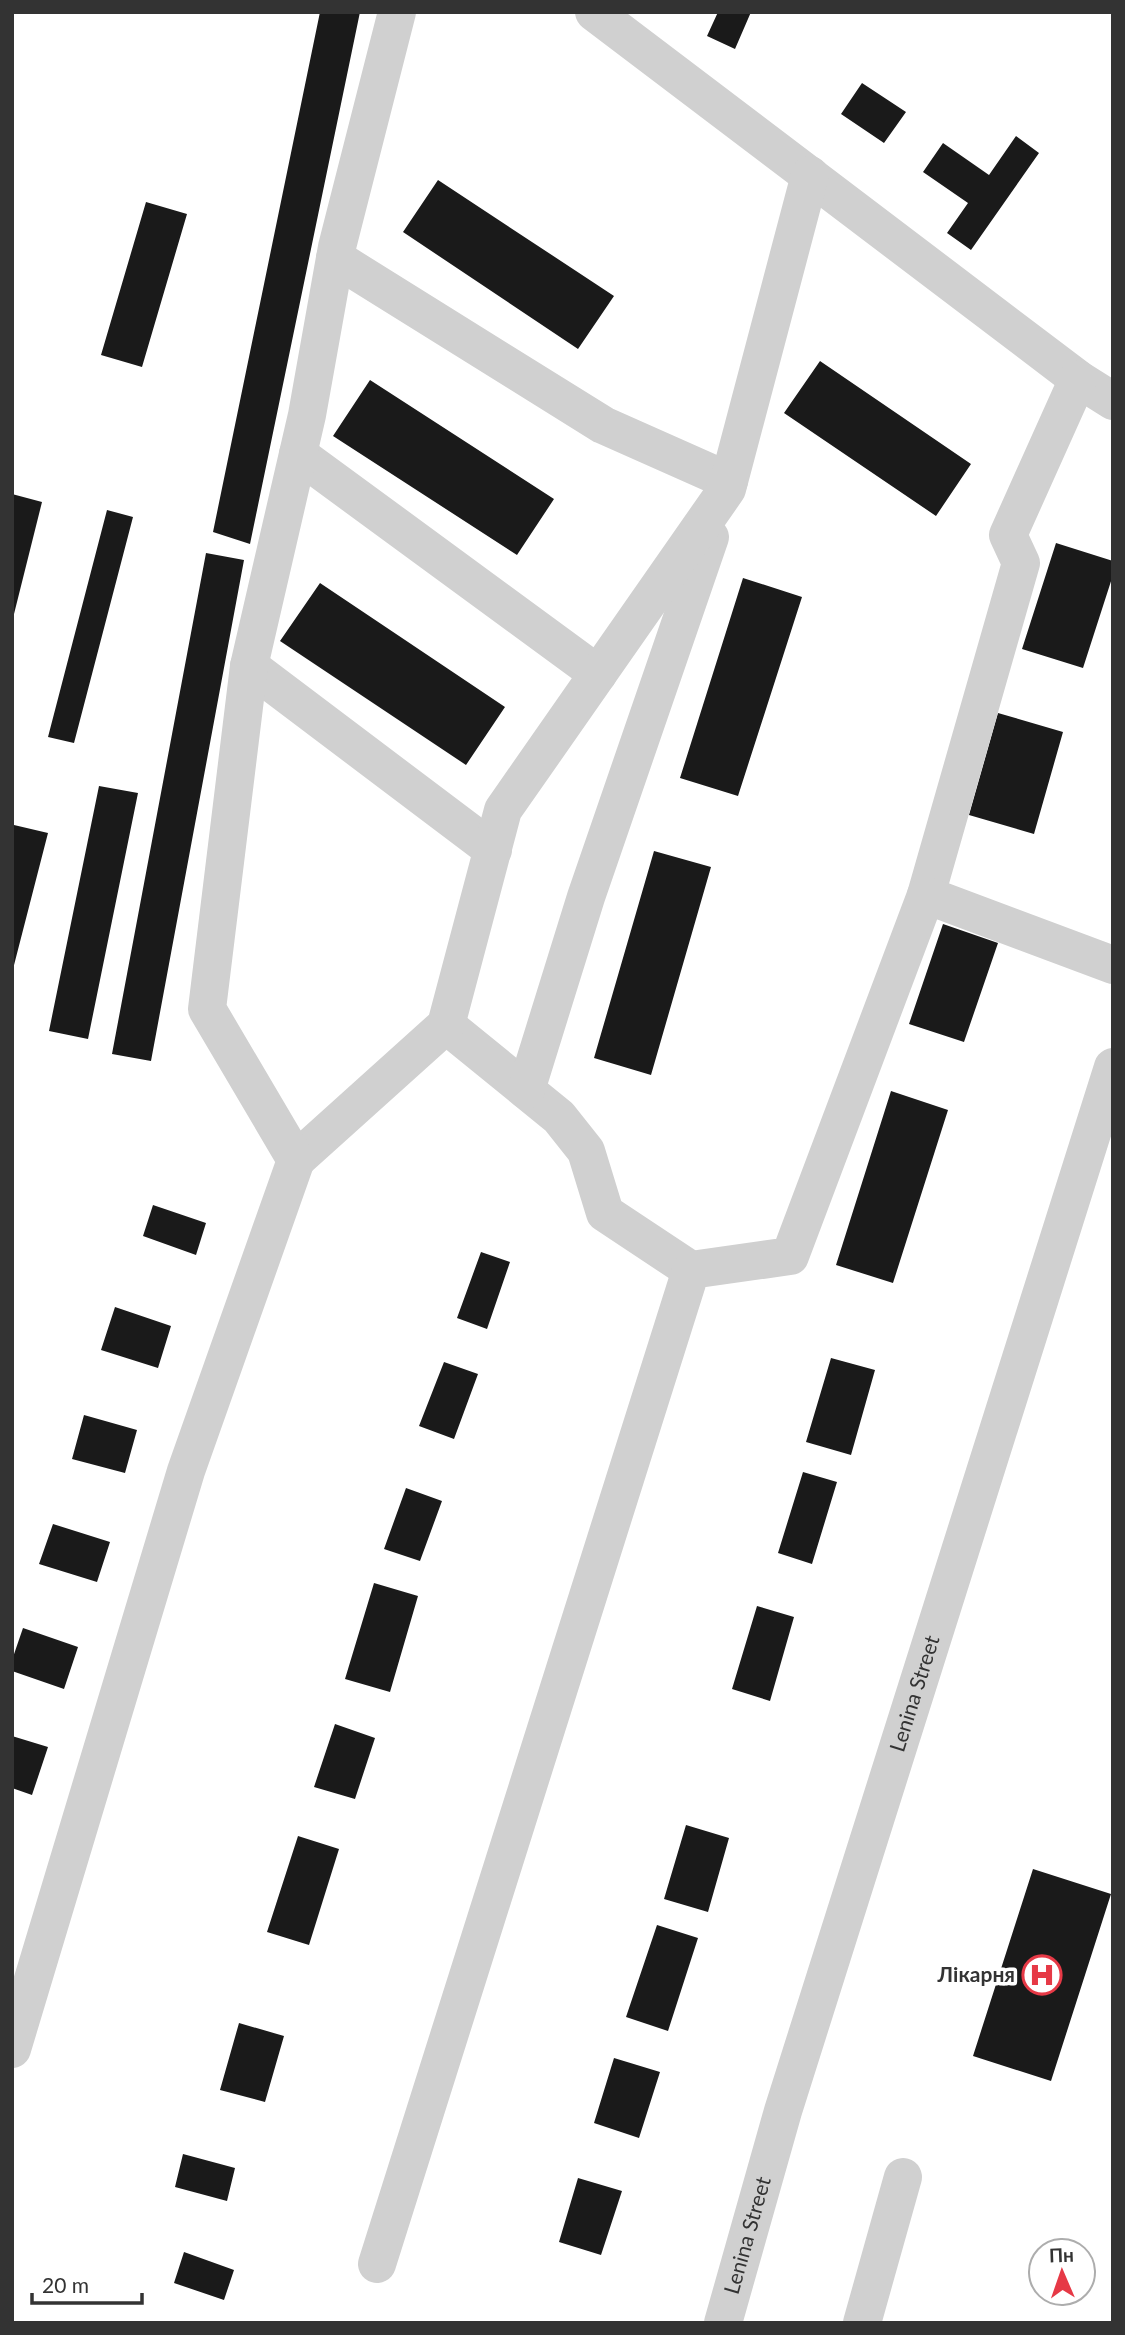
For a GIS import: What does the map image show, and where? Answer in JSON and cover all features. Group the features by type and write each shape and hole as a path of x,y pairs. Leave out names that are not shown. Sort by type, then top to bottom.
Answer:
{"street":[{"path":"296,1160 207,1009 249,666 298,454 335,258 397,12"},
{"path":"594,12 1077,379 1113,401"},
{"path":"526,1090 590,885 728,485 810,175"},
{"path":"335,258 603,425 728,485"},
{"path":"446,1025 559,1117 586,1151 605,1213 691,1270 790,1256 926,895 1021,563 1008,535 1077,379"},
{"path":"298,454 598,674"},
{"path":"12,2049 186,1471 296,1160 446,1025 503,810 728,485"},
{"path":"249,666 493,850"},
{"path":"926,895 1113,965"},
{"name":"Lenina Street","path":"723,2323 783,2111 1113,1068"},
{"path":"377,2264 691,1270"},
{"path":"862,2323 903,2177"}],"building":[{"path":"320,12 360,12 250,544 213,532"},
{"path":"718,12 751,12 735,49 707,36"},
{"path":"862,83 906,112 884,143 841,114"},
{"path":"1016,136 1039,153 971,250 947,233 968,203 923,172 943,143 989,175"},
{"path":"438,180 614,296 578,349 403,232"},
{"path":"146,202 187,214 142,367 101,355"},
{"path":"820,361 971,464 936,516 784,413"},
{"path":"370,380 554,499 517,555 333,436"},
{"path":"12,494 42,502 13,618 12,618"},
{"path":"107,510 133,517 74,743 48,737"},
{"path":"1056,543 1113,561 1113,575 1083,668 1022,649"},
{"path":"206,553 244,560 151,1061 112,1054"},
{"path":"743,578 802,597 738,796 680,778"},
{"path":"320,583 505,707 466,765 280,641"},
{"path":"998,713 1063,732 1034,834 969,815"},
{"path":"99,786 138,793 88,1039 49,1031"},
{"path":"14,825 48,833 13,969 12,834"},
{"path":"654,851 711,867 651,1075 594,1058"},
{"path":"943,924 998,943 964,1042 909,1024"},
{"path":"891,1091 948,1110 893,1283 836,1265"},
{"path":"153,1205 206,1223 196,1255 143,1236"},
{"path":"481,1252 510,1262 487,1329 457,1318"},
{"path":"115,1307 171,1326 158,1368 101,1350"},
{"path":"831,1358 875,1370 851,1455 806,1442"},
{"path":"444,1362 478,1374 454,1439 419,1426"},
{"path":"84,1415 137,1430 125,1473 72,1459"},
{"path":"803,1472 837,1482 812,1564 778,1553"},
{"path":"406,1488 442,1501 420,1561 384,1549"},
{"path":"53,1524 110,1542 97,1582 39,1564"},
{"path":"374,1583 418,1596 390,1692 345,1679"},
{"path":"757,1606 794,1617 770,1701 732,1689"},
{"path":"23,1628 78,1647 64,1689 12,1671 12,1660"},
{"path":"335,1724 375,1738 355,1799 314,1787"},
{"path":"12,1736 48,1747 32,1795 12,1788"},
{"path":"686,1825 729,1838 708,1912 664,1899"},
{"path":"298,1836 339,1849 309,1945 267,1932"},
{"name":"Лікарня","path":"1033,1869 1111,1894 1051,2081 973,2056"},
{"path":"657,1925 698,1938 668,2031 626,2017"},
{"path":"239,2023 284,2036 265,2102 220,2090"},
{"path":"614,2058 660,2072 639,2138 594,2123"},
{"path":"183,2154 235,2168 227,2201 175,2187"},
{"path":"578,2178 622,2191 601,2255 559,2242"},
{"path":"184,2252 234,2270 224,2300 174,2283"}],"place":[{"name":"Лікарня","path":"1042,1975"}]}
